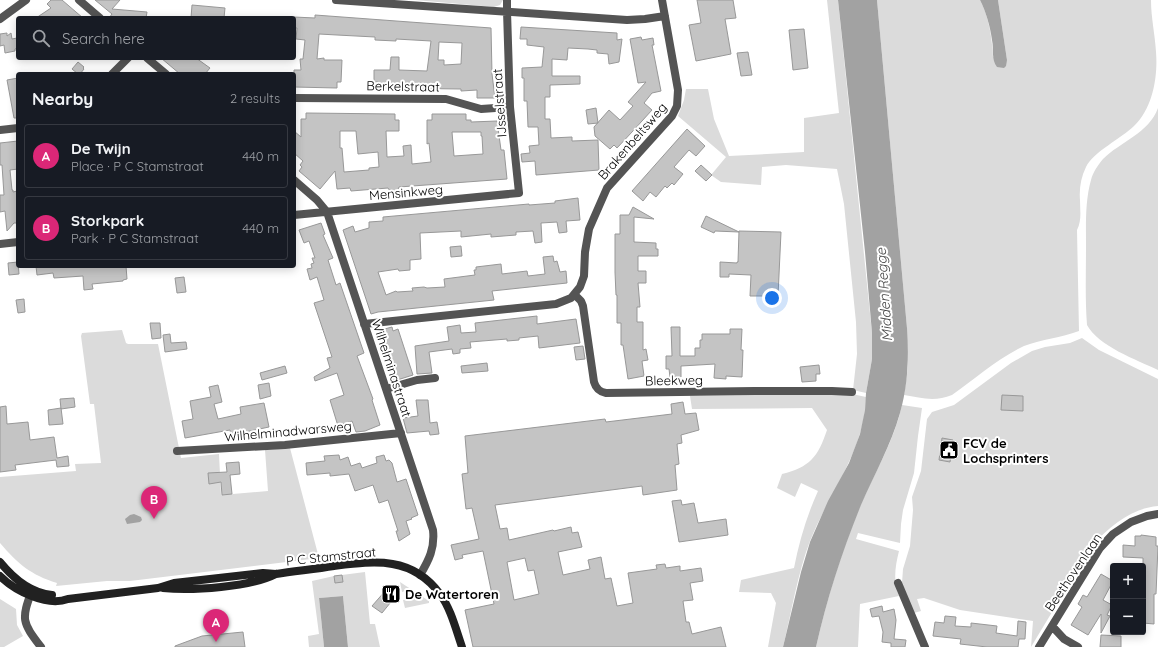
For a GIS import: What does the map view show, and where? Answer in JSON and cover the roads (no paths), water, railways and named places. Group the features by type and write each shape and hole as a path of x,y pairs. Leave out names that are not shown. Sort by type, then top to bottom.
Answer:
{"street":[{"path":"0,19 26,0"},
{"path":"79,0 98,16"},
{"path":"336,0 418,7 506,11 627,20 645,20 665,16"},
{"name":"IJsselstraat","path":"507,0 506,11 510,107 520,193"},
{"name":"Brakenbeltsweg","path":"575,295 584,276 585,252 589,229 607,188 672,116 677,106 678,90 662,0"},
{"path":"114,72 126,60"},
{"path":"149,60 164,72"},
{"name":"Berkelstraat","path":"296,98 446,99 481,109 510,107"},
{"path":"0,130 16,128"},
{"name":"Wilhelminastraat","path":"296,182 328,212 433,530 434,537 432,554 420,575"},
{"name":"Mensinkweg","path":"296,215 520,193"},
{"path":"0,244 16,242"},
{"path":"364,324 556,304 567,301 575,295"},
{"name":"Bleekweg","path":"575,295 581,301 583,306 594,382 598,390 602,392 852,392"},
{"path":"386,390 417,380 435,378"},
{"name":"Wilhelminadwarsweg","path":"177,451 284,445 401,433"},
{"name":"Beethovenlaan","path":"1039,647 1100,548 1113,534 1131,522 1147,516 1158,514"},
{"path":"0,562 9,573 31,592"},
{"name":"P C Stamstraat","path":"31,592 44,599 62,601 68,598 158,588 174,583 263,573 276,574 370,562 396,564 420,575 433,586 444,600 462,647"},
{"path":"0,576 14,588 31,592"},
{"path":"898,583 925,647"},
{"path":"31,592 24,615 28,628 41,647"},
{"name":"Beethovenlaan","path":"1052,626 1064,639 1078,647"}],"water":[{"name":"Midden Regge","path":"838,0 877,0 907,328 907,371 905,392 900,413 887,448 861,505 848,540 830,593 816,647 783,647 801,572 810,542 828,501 849,463 860,434 872,359 872,333 865,252"},
{"path":"980,0 998,0 1007,60 1004,68 997,67 995,64 990,30 986,14"},
{"path":"134,514 141,517 142,520 140,522 127,524 125,519"},
{"path":"343,596 348,647 324,647 319,598"}],"place":[{"name":"FCV de Lochsprinters","path":"949,450"},
{"name":"Storkpark","path":"154,519"},
{"name":"De Watertoren","path":"391,594"},
{"name":"De Twijn","path":"216,642"}]}
